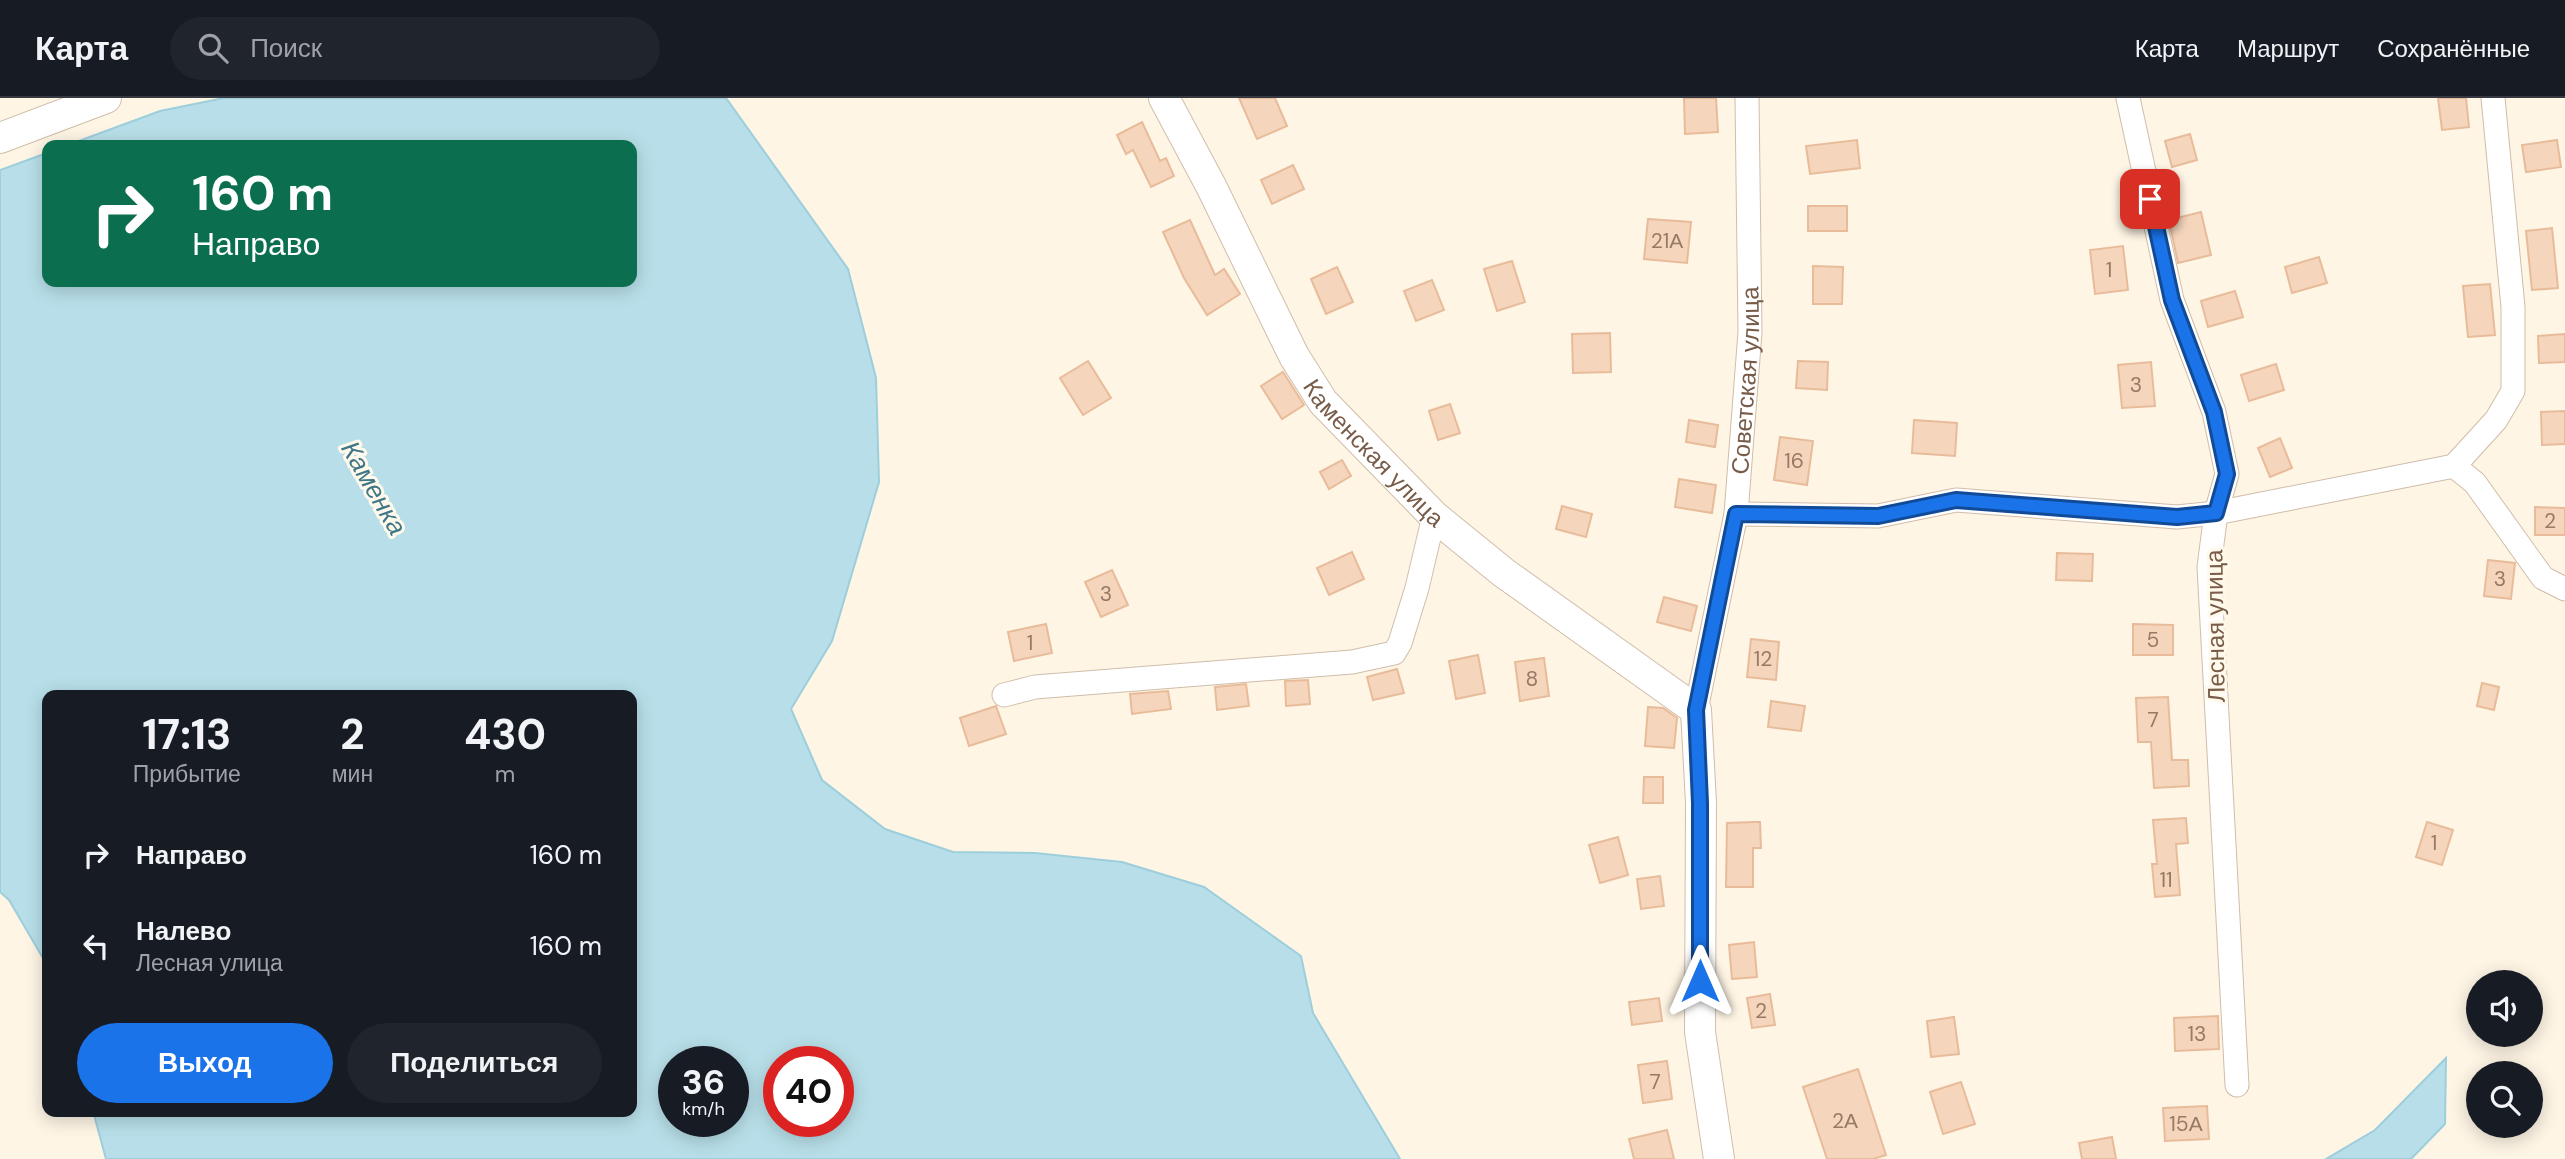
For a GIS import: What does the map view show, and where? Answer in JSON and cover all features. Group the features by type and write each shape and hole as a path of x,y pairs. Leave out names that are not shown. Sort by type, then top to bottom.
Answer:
{"street":[{"path":"0,138 106,98"},
{"name":"Каменская улица","path":"1164,98 1211,186 1294,356 1323,402 1434,516 1504,573 1696,710"},
{"name":"Советская улица","path":"1719,1159 1700,1032 1700,803 1696,710 1736,514 1750,332 1747,98"},
{"name":"Лесная улица","path":"2129,98 2172,300 2214,412 2227,474 2216,513 2208,568 2236,1085"},
{"path":"1736,514 1878,516 1956,500 2177,517 2216,513 2454,466 2496,420 2513,391 2513,307 2493,98"},
{"path":"2454,466 2475,483 2543,578 2565,590"},
{"path":"1004,695 1035,687 1352,662 1394,653 1400,643 1417,588 1434,516"}],"water":[{"name":"Каменка","path":"224,98 726,98 848,269 876,378 879,482 832,641 791,709 822,780 885,829 953,852 1035,853 1122,862 1204,887 1301,956 1313,1013 1400,1159 106,1159 95,1117 637,1117 637,690 42,690 42,956 9,900 0,892 0,170 42,155 42,287 637,287 637,140 82,140 160,111"},
{"path":"2446,1058 2445,1124 2411,1159 2326,1159 2375,1130"}],"building":[{"path":"1239,98 1275,98 1287,126 1257,139"},
{"path":"1684,98 1716,98 1718,132 1685,134"},
{"path":"2438,98 2466,98 2469,127 2442,130"},
{"path":"1142,122 1160,161 1166,158 1174,176 1151,187 1133,150 1126,154 1117,135"},
{"path":"2190,134 2197,160 2172,167 2165,141"},
{"path":"1857,140 1860,168 1810,174 1806,146"},
{"path":"2557,140 2561,167 2526,172 2522,145"},
{"path":"1293,165 1304,189 1272,204 1261,180"},
{"path":"1808,206 1847,206 1847,231 1808,231"},
{"path":"2201,212 2211,255 2178,263 2169,220"},
{"path":"1648,219 1691,222 1687,263 1644,259"},
{"path":"1190,220 1215,275 1224,269 1240,294 1207,315 1184,278 1163,232"},
{"path":"2552,228 2558,288 2532,290 2526,231"},
{"path":"2123,246 2128,290 2095,294 2090,250"},
{"path":"2319,257 2327,283 2292,293 2285,267"},
{"path":"1512,261 1525,302 1497,311 1484,269"},
{"path":"1813,266 1843,267 1842,304 1813,304"},
{"path":"1337,267 1353,302 1326,314 1311,279"},
{"path":"1432,280 1444,310 1416,321 1404,291"},
{"path":"2490,284 2495,335 2468,337 2463,286"},
{"path":"2235,291 2243,317 2208,327 2201,301"},
{"path":"1610,333 1611,372 1573,373 1572,334"},
{"path":"2565,334 2565,362 2539,363 2538,336"},
{"path":"1088,361 1111,398 1083,415 1060,378"},
{"path":"1798,361 1828,362 1827,390 1796,388"},
{"path":"2151,362 2155,406 2122,408 2118,365"},
{"path":"2276,364 2284,390 2249,401 2241,375"},
{"path":"1283,372 1304,405 1282,419 1261,386"},
{"path":"1450,404 1460,433 1438,440 1429,411"},
{"path":"2565,411 2565,444 2542,445 2541,412"},
{"path":"1689,420 1718,425 1715,447 1686,442"},
{"path":"1914,420 1957,423 1955,456 1912,453"},
{"path":"1780,437 1813,441 1807,485 1774,480"},
{"path":"2280,438 2292,468 2270,477 2258,448"},
{"path":"1342,460 1351,476 1329,489 1320,472"},
{"path":"1679,479 1716,485 1712,513 1675,507"},
{"path":"1562,506 1592,514 1586,537 1556,529"},
{"path":"2535,507 2565,508 2565,535 2535,535"},
{"path":"1352,552 1364,579 1329,595 1317,568"},
{"path":"2057,553 2093,554 2092,581 2056,580"},
{"path":"2488,560 2515,563 2511,599 2484,596"},
{"path":"1112,570 1128,605 1101,617 1085,582"},
{"path":"1664,597 1697,606 1691,631 1657,622"},
{"path":"1046,624 1052,653 1014,661 1008,632"},
{"path":"2133,624 2173,625 2173,655 2133,655"},
{"path":"1751,639 1779,642 1776,680 1747,677"},
{"path":"1478,655 1485,693 1456,699 1449,661"},
{"path":"1544,658 1549,696 1520,701 1515,662"},
{"path":"1397,669 1404,693 1373,700 1367,677"},
{"path":"1308,680 1310,704 1286,706 1285,681"},
{"path":"2482,683 2499,687 2494,710 2477,706"},
{"path":"1246,684 1249,706 1217,710 1215,687"},
{"path":"1168,691 1171,709 1132,714 1130,694"},
{"path":"2168,697 2172,760 2188,760 2189,786 2154,788 2151,742 2138,742 2136,698"},
{"path":"1771,701 1805,706 1801,731 1768,727"},
{"path":"996,706 1006,734 969,746 960,718"},
{"path":"1648,707 1663,708 1677,718 1674,748 1645,746"},
{"path":"1644,777 1663,777 1663,803 1643,803"},
{"path":"2186,818 2188,843 2176,844 2180,895 2155,897 2152,864 2157,864 2153,820"},
{"path":"1760,822 1761,848 1753,848 1753,887 1726,887 1727,823"},
{"path":"2427,822 2453,830 2442,865 2416,857"},
{"path":"1618,837 1628,875 1600,883 1589,845"},
{"path":"1660,876 1664,906 1641,909 1637,879"},
{"path":"1754,942 1757,977 1732,979 1729,945"},
{"path":"1770,994 1775,1025 1752,1028 1747,998"},
{"path":"1659,998 1662,1021 1632,1025 1629,1002"},
{"path":"2218,1016 2219,1049 2175,1051 2174,1018"},
{"path":"1954,1017 1959,1054 1931,1057 1927,1021"},
{"path":"1667,1061 1672,1099 1643,1103 1638,1065"},
{"path":"1858,1069 1886,1155 1873,1159 1827,1159 1803,1087"},
{"path":"1961,1082 1975,1124 1943,1134 1930,1092"},
{"path":"2207,1106 2209,1139 2165,1141 2163,1108"},
{"path":"1667,1130 1674,1159 1634,1159 1629,1139"},
{"path":"2112,1137 2116,1159 2082,1159 2079,1143"}],"route":[{"path":"1700,981 1700,803 1696,710 1736,514 1878,516 1956,500 2177,517 2216,513 2227,474 2214,412 2172,300 2150,199"}]}
